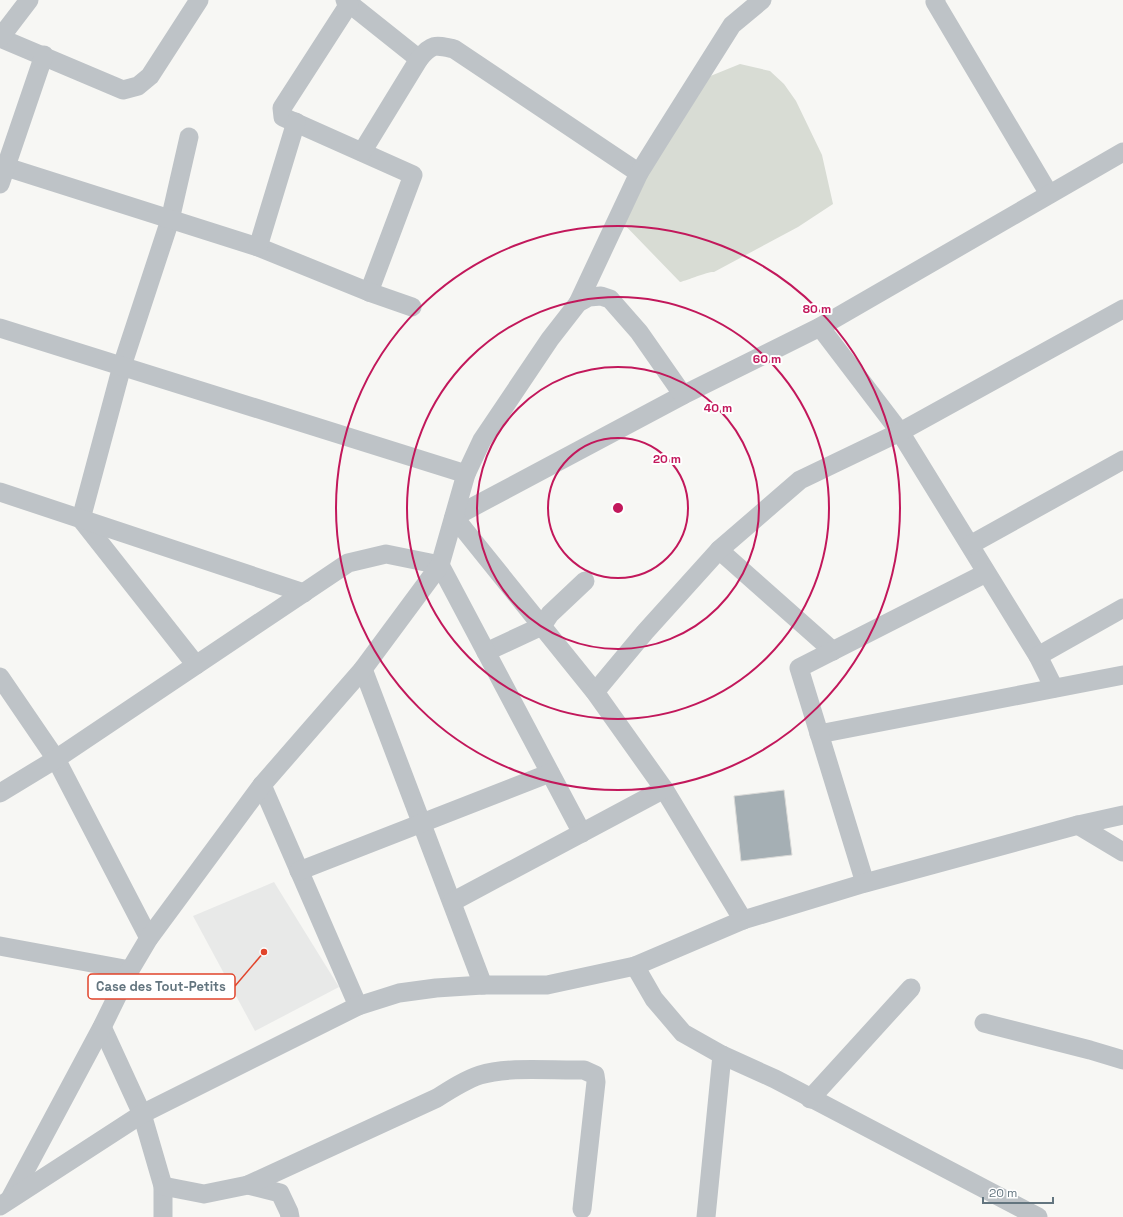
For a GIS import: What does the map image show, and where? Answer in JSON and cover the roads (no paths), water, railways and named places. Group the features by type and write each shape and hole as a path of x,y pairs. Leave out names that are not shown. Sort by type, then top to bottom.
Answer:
{"street":[{"path":"29,0 0,38 44,55 123,90 138,86 150,76 199,0"},
{"path":"6,1201 102,1027 130,970 149,938 262,785 363,669 440,564 466,474 482,440 550,339 578,302 639,173 732,25 762,0"},
{"path":"936,0 935,2 1049,194"},
{"path":"370,292 413,175 283,117 282,108 347,2 419,59"},
{"path":"362,152 419,59 428,48 440,46 454,49 639,173"},
{"path":"44,55 2,172 258,247 370,292 412,307"},
{"path":"258,247 296,122"},
{"path":"81,519 122,366 170,220 189,137"},
{"path":"454,517 683,395 820,327 1123,152"},
{"path":"578,302 589,297 601,296 610,299 639,332 683,395"},
{"path":"595,692 645,632 718,550 800,480 900,432 1123,309"},
{"path":"820,327 900,432 1038,656 1054,688"},
{"path":"0,328 466,474"},
{"path":"970,545 1123,460"},
{"path":"0,492 304,593"},
{"path":"454,517 595,692 664,789 743,920"},
{"path":"81,519 196,665"},
{"path":"718,550 833,651"},
{"path":"0,793 56,760 348,563 386,554 440,564"},
{"path":"440,564 582,833"},
{"path":"865,883 799,668 986,573"},
{"path":"486,652 542,626 550,614 585,581"},
{"path":"1038,656 1123,608"},
{"path":"363,669 483,985"},
{"path":"819,734 1123,675"},
{"path":"0,677 56,760 149,938"},
{"path":"299,871 550,773"},
{"path":"262,785 358,1006"},
{"path":"452,902 664,789"},
{"path":"6,1201 142,1114 358,1006 399,993 436,988 483,985 546,985 635,966 743,920 865,883 1078,825 1123,815"},
{"path":"1078,825 1123,852"},
{"path":"0,946 130,970"},
{"path":"635,966 654,999 683,1033 722,1055 775,1080 1038,1217"},
{"path":"810,1098 911,988"},
{"path":"984,1023 1123,1060"},
{"path":"102,1027 142,1114 163,1186 163,1217"},
{"path":"706,1217 722,1055"},
{"path":"163,1186 204,1194 248,1185 437,1098 460,1084 480,1075 498,1071 584,1070 594,1075 596,1082 582,1209"},
{"path":"248,1185 280,1193 290,1217"}],"place":[{"name":"Case des Tout-Petits","path":"264,952"}]}
